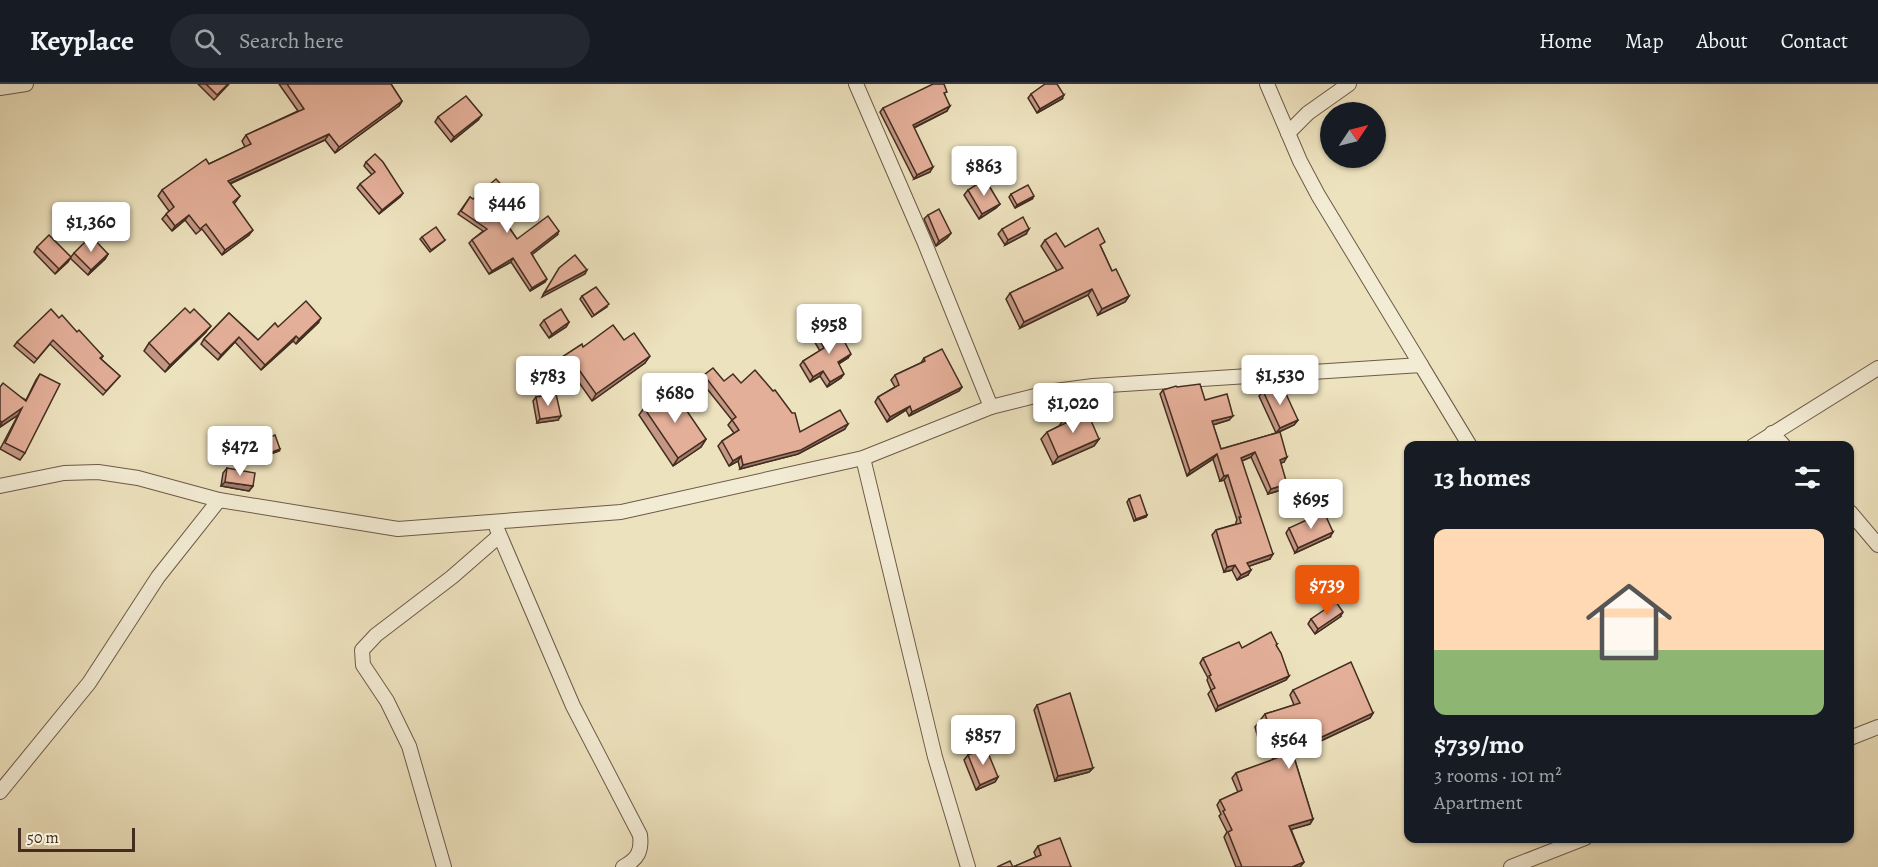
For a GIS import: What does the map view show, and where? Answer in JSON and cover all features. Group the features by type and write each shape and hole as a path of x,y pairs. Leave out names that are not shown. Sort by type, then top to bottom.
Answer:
{"street":[{"path":"0,88 26,84"},
{"path":"856,84 924,241 991,407"},
{"path":"1267,84 1300,161 1318,195 1467,441"},
{"path":"1288,133 1308,113 1349,84"},
{"path":"0,486 63,473 98,472 138,478 219,500 398,529 621,512 863,458 991,407 1055,391 1093,386 1421,365"},
{"path":"1760,441 1878,368"},
{"path":"1772,433 1779,441"},
{"path":"863,458 935,757 968,867"},
{"path":"0,792 89,683 158,577 219,500"},
{"path":"1854,517 1878,545"},
{"path":"494,522 573,706 640,835 641,846 638,856 623,867"},
{"path":"444,867 409,746 391,708 363,665 362,650 376,635 452,577 499,536"},
{"path":"1854,736 1878,727"},
{"path":"1511,867 1573,843"}],"building":[{"path":"206,84 228,84 217,95"},
{"path":"287,84 391,84 402,101 339,147 329,134 228,181 240,196 233,202 253,230 225,250 206,224 200,229 189,215 175,226 166,214 174,207 162,190 206,159 209,164 251,144 246,135 304,109"},
{"path":"933,84 944,84 947,92 944,93 950,106 913,125 933,167 917,175 883,108"},
{"path":"1045,84 1057,84 1064,95 1040,109 1031,94"},
{"path":"466,96 482,115 454,137 438,117"},
{"path":"375,154 383,162 403,193 382,210 360,184 375,172 366,162"},
{"path":"496,179 511,195 496,209 517,239 548,216 559,231 531,253 547,279 532,288 513,258 492,271 472,240 487,229 461,211 470,197 473,199"},
{"path":"985,179 1000,204 982,214 968,190"},
{"path":"1028,185 1034,196 1017,205 1011,194"},
{"path":"939,209 951,233 939,241 928,215"},
{"path":"1023,217 1029,229 1008,240 1002,229"},
{"path":"436,227 445,240 431,250 422,237"},
{"path":"1098,228 1105,242 1100,245 1112,271 1116,269 1129,296 1102,309 1092,289 1024,322 1010,293 1063,268 1045,240 1056,233 1065,247"},
{"path":"49,235 71,257 59,269 37,247"},
{"path":"91,236 108,254 91,270 74,253"},
{"path":"575,255 587,270 544,293 559,268"},
{"path":"596,287 609,304 594,315 582,296"},
{"path":"306,301 321,318 299,339 296,336 265,365 239,337 221,355 204,339 229,313 258,340 275,323 278,327"},
{"path":"185,308 190,313 194,309 211,326 170,365 149,343"},
{"path":"51,309 59,318 62,315 77,332 79,330 103,356 100,358 120,376 106,391 53,340 37,359 17,342"},
{"path":"561,309 569,322 552,334 544,320"},
{"path":"835,324 851,354 838,362 844,374 830,382 823,371 813,377 803,361 824,348 817,335"},
{"path":"613,325 624,340 634,333 650,356 596,394 575,364 569,368 562,357 582,344 583,347"},
{"path":"942,349 962,387 912,412 910,406 890,417 878,397 899,385 895,375 925,361 924,358"},
{"path":"713,368 724,381 733,374 741,383 755,370 773,391 775,390 792,413 795,413 800,432 840,410 848,424 801,450 743,465 741,456 733,461 722,441 739,430 732,420 736,417 704,375"},
{"path":"40,374 60,384 25,453 5,443 22,408 2,422 0,421 0,387 3,383 26,401"},
{"path":"1281,383 1298,420 1280,428 1263,391"},
{"path":"1200,384 1205,400 1227,394 1233,416 1212,421 1221,449 1280,432 1287,457 1280,460 1287,484 1271,489 1255,452 1241,458 1273,554 1247,563 1251,570 1241,575 1235,565 1227,567 1216,530 1241,523 1228,475 1224,476 1217,454 1190,471 1163,390 1176,386"},
{"path":"672,389 706,439 678,458 644,408"},
{"path":"556,394 561,416 540,419 536,397"},
{"path":"1086,409 1099,439 1058,457 1047,432 1066,423 1064,419"},
{"path":"275,435 280,449 264,455 259,442"},
{"path":"227,468 255,473 253,486 225,482"},
{"path":"1140,495 1147,515 1136,519 1129,499"},
{"path":"1324,512 1333,532 1298,548 1289,528"},
{"path":"1336,602 1343,612 1318,629 1311,619"},
{"path":"1271,632 1289,676 1218,706 1211,690 1215,688 1209,676 1211,675 1203,658 1239,642 1242,648"},
{"path":"1351,662 1373,713 1292,751 1313,819 1289,826 1304,862 1292,867 1242,867 1228,832 1232,830 1220,800 1242,790 1236,773 1277,758 1271,734 1263,737 1259,722 1267,720 1265,714 1300,703 1293,690"},
{"path":"1070,693 1093,768 1058,776 1037,705"},
{"path":"986,748 998,777 980,785 968,755"},
{"path":"1060,838 1071,867 1013,867 1041,855 1038,846"},
{"path":"1010,861 1013,867 997,867"}]}
